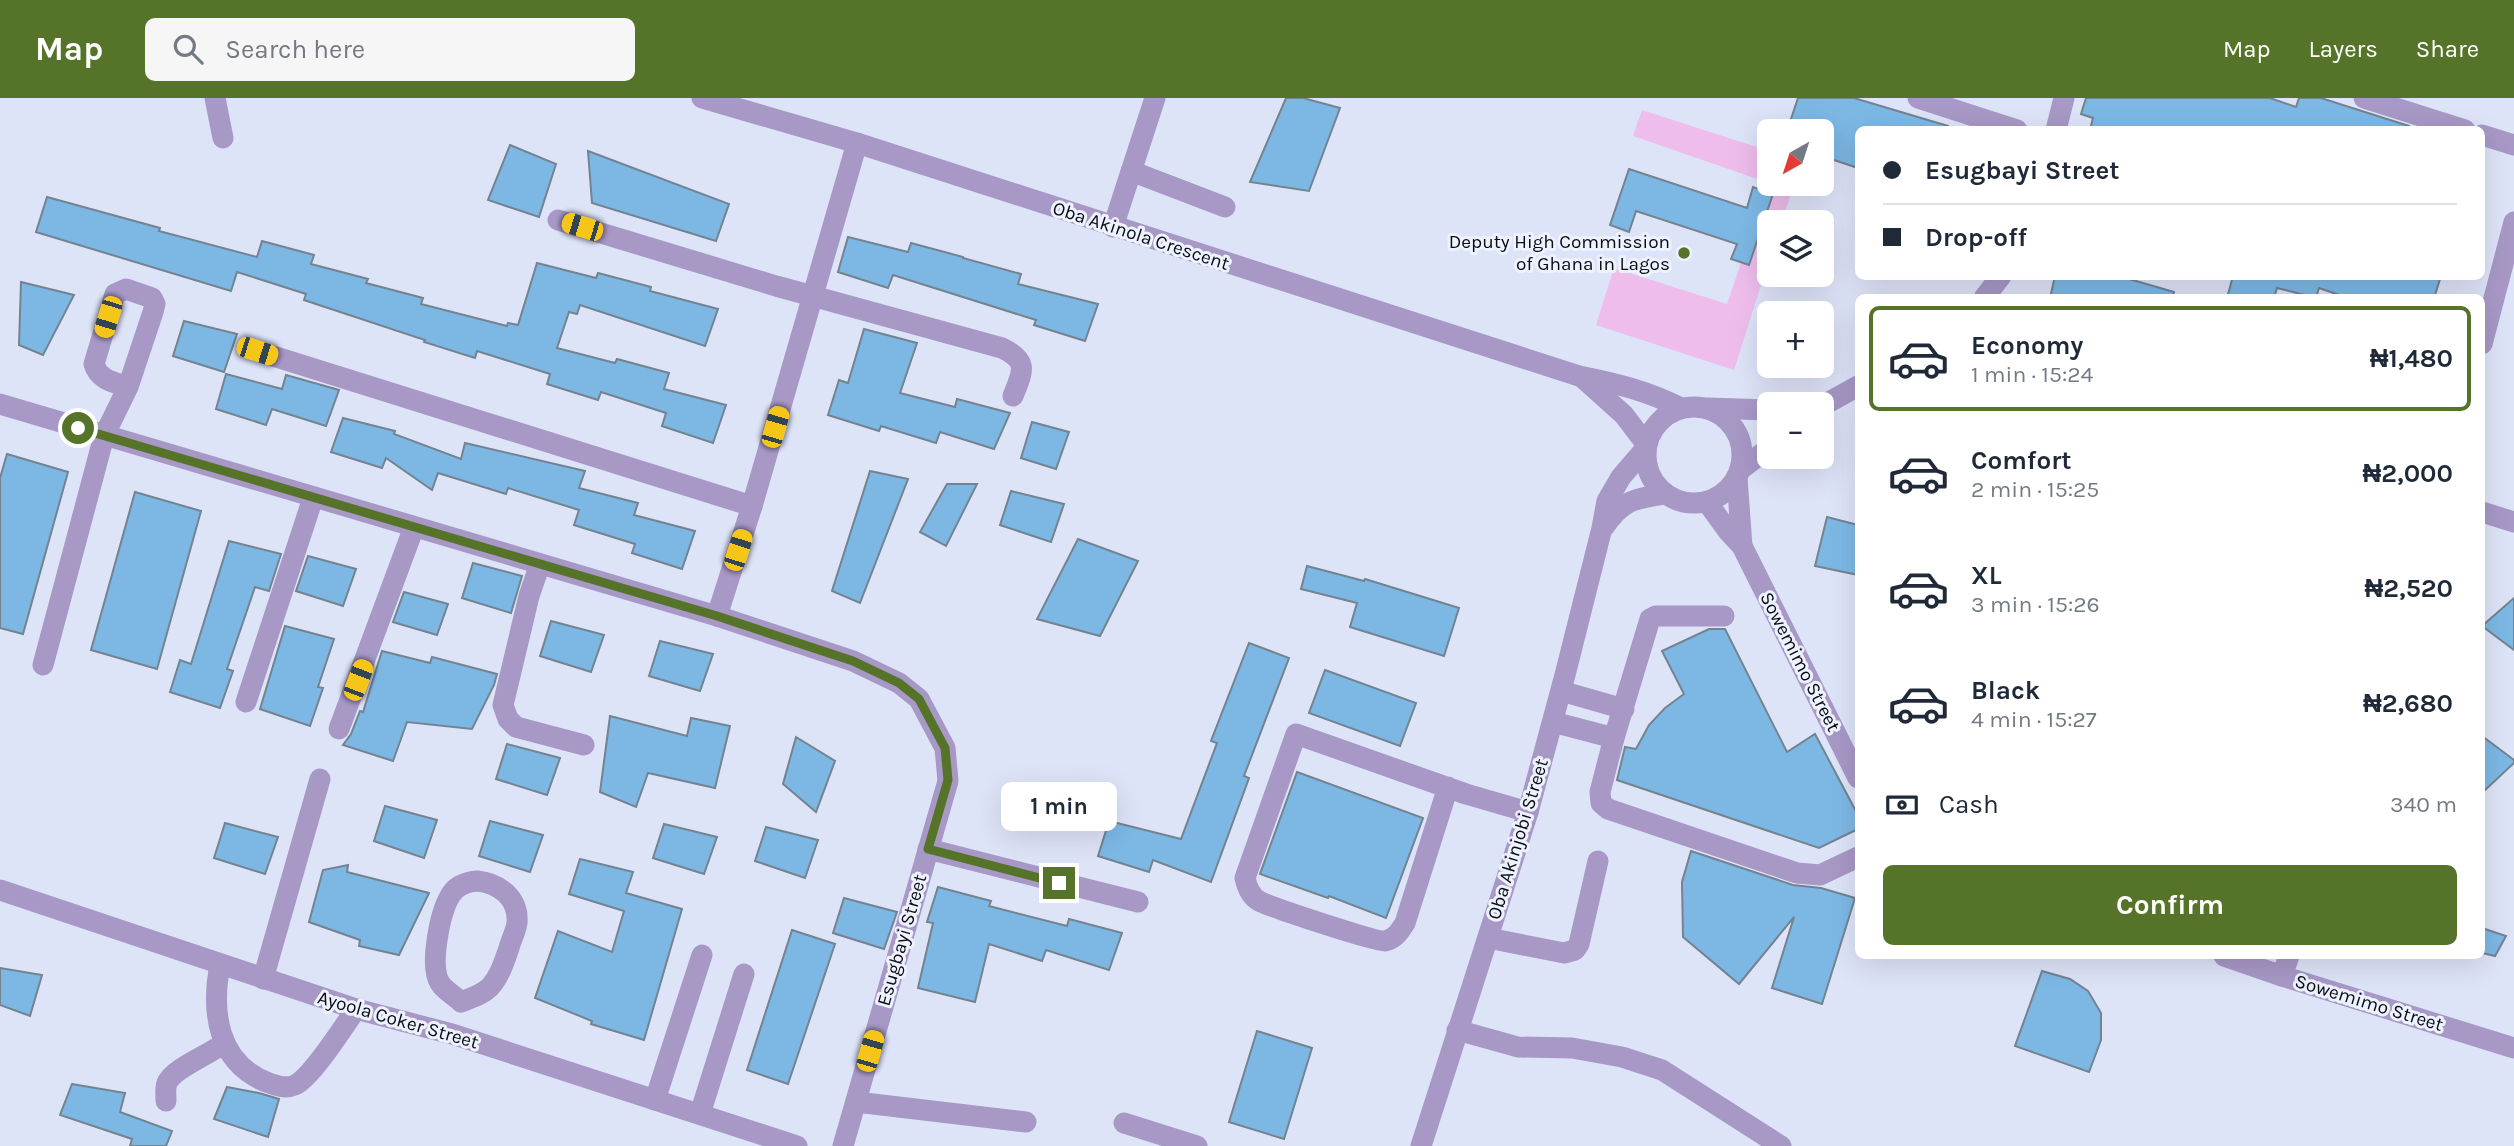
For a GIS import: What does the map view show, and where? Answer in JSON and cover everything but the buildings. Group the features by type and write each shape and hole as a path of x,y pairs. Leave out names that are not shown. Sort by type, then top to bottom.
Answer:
{"street":[{"path":"215,98 223,138"},
{"name":"Oba Akinola Crescent","path":"702,98 761,106 857,143 1579,376 1628,386 1681,408"},
{"path":"1114,227 1155,98"},
{"path":"1918,98 2005,126"},
{"path":"2057,126 2064,98"},
{"path":"2364,98 2452,126"},
{"path":"2485,136 2514,145"},
{"path":"717,616 752,506 857,143"},
{"path":"1131,171 1225,207"},
{"path":"558,220 812,296 1002,348 1021,361 1022,372 1013,396"},
{"path":"2485,333 2514,222"},
{"path":"1987,294 1998,280"},
{"path":"257,351 752,506"},
{"name":"Oba Akinola Crescent","path":"1579,376 1624,415 1646,447"},
{"path":"43,665 104,436 128,387"},
{"path":"1834,399 1855,388"},
{"name":"Esugbayi Street","path":"0,404 717,616 853,661 899,683 919,699 945,748 948,780 843,1146"},
{"path":"1757,410 1681,408 1659,420 1646,447 1646,466 1653,481 1664,494 1678,501 1707,502 1720,496 1757,458"},
{"path":"1706,408 1720,414 1731,424 1739,437 1742,451 1739,474"},
{"name":"Oba Akinjobi Street","path":"1421,1146 1528,812 1561,691 1607,501 1646,447"},
{"name":"Sowemimo Street","path":"1739,474 1742,545"},
{"name":"Oba Akinjobi Street","path":"1602,528 1614,511 1625,503 1664,494"},
{"path":"246,702 313,498"},
{"name":"Sowemimo Street","path":"1707,502 1742,545 1855,772"},
{"path":"2485,513 2514,522"},
{"path":"339,729 414,527"},
{"path":"540,564 529,596 503,705 508,719 516,727 584,746"},
{"path":"1724,616 1656,615 1650,619 1614,738 1600,792 1601,803 1608,809 1797,873 1819,875 1855,858"},
{"path":"1561,691 1624,709"},
{"path":"1553,722 1614,738"},
{"path":"1448,788 1405,923 1396,936 1383,942 1360,936 1259,901 1247,887 1245,878 1296,734 1448,788 1528,812"},
{"path":"263,979 320,779"},
{"path":"928,849 1138,902"},
{"path":"1488,938 1564,953 1575,950 1579,944 1598,861"},
{"path":"491,882 514,902 517,923 502,968 490,987 480,995 461,1002 440,983 434,960 441,923 450,895 464,883 491,882"},
{"name":"Ayoola Coker Street","path":"0,890 356,1009 452,1034 797,1146"},
{"path":"655,1100 702,955"},
{"name":"Sowemimo Street","path":"2242,959 2285,966 2514,1048"},
{"path":"220,965 215,988 215,1008 224,1043 234,1058 261,1080 281,1087 294,1085 306,1076 356,1009"},
{"path":"700,1114 744,974"},
{"path":"452,1034 461,1002"},
{"path":"1457,1030 1518,1047 1572,1048 1622,1057 1662,1070 1781,1146"},
{"path":"166,1101 167,1082 177,1072 224,1043"},
{"path":"856,1102 1026,1122"},
{"path":"1124,1123 1196,1146"}],"shaded area":[{"path":"1642,110 1757,147 1757,179 1633,136"},
{"path":"1772,196 1790,196 1786,210 1767,210"},
{"path":"1757,243 1757,287 1760,287 1734,370 1596,325 1614,268 1727,304 1741,263 1750,265"}],"place":[{"name":"Deputy High Commission of Ghana in Lagos","path":"1684,253"}],"route":[{"path":"78,428 717,616 853,661 899,683 919,699 945,748 948,780 928,849 1059,883"}]}
